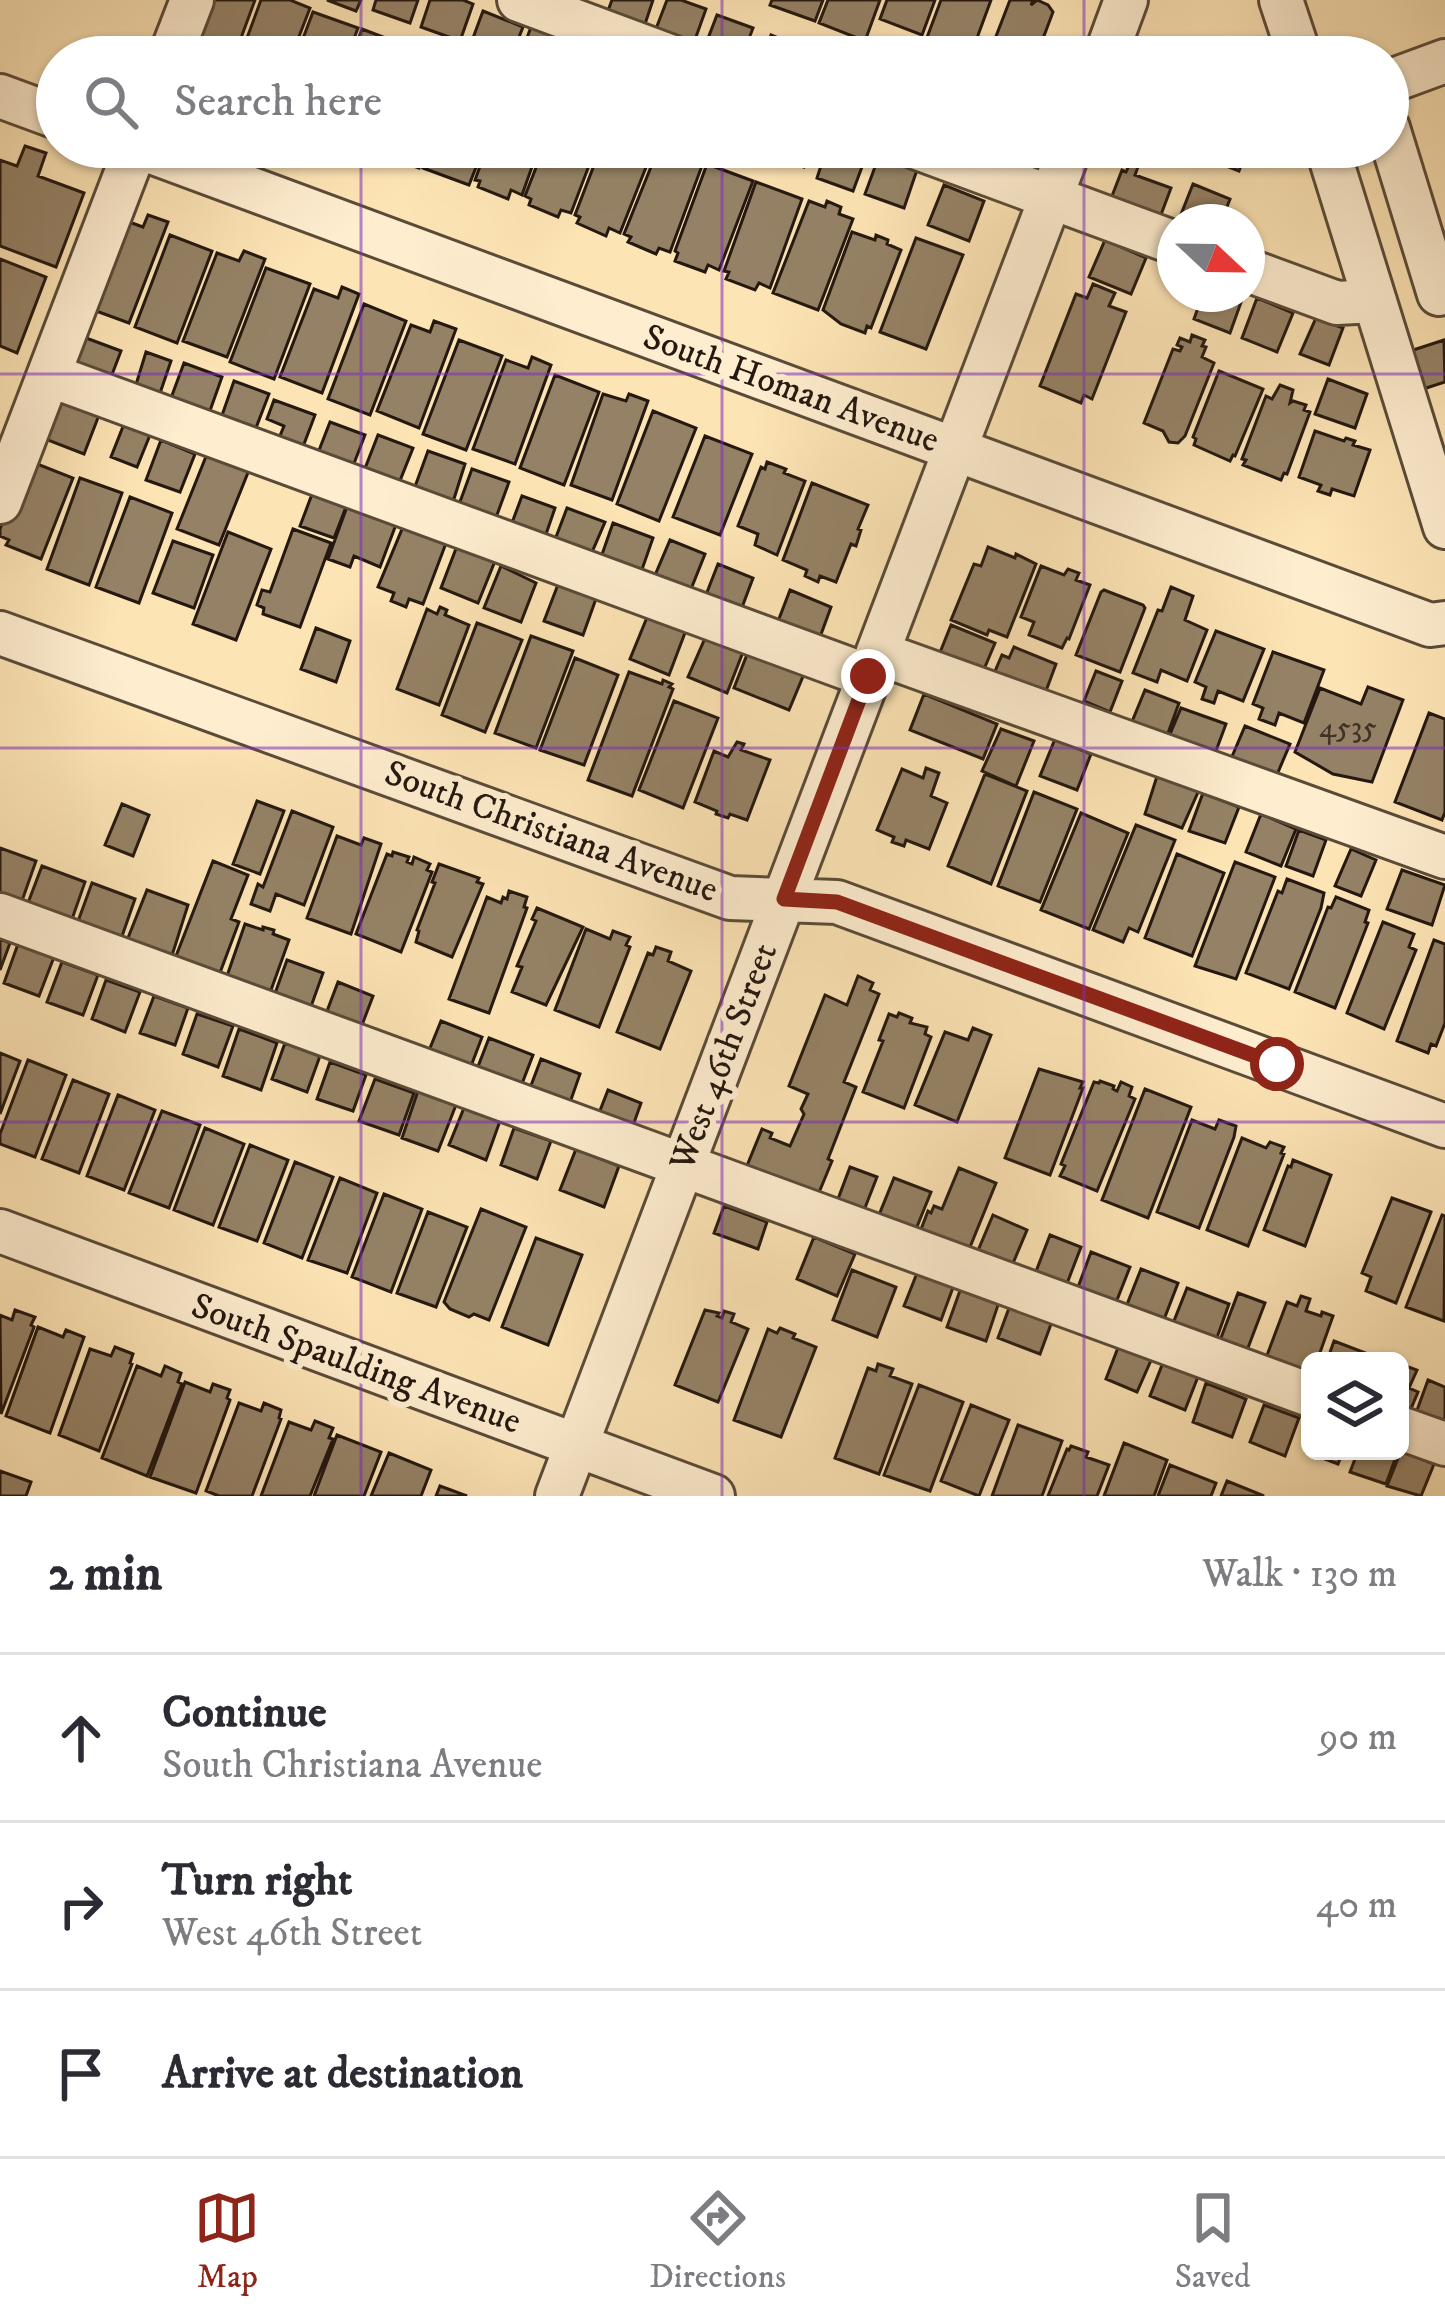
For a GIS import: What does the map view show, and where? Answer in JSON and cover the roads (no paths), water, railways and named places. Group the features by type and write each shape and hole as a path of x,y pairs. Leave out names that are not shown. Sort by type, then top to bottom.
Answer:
{"street":[{"path":"178,36 192,0"},
{"path":"518,0 615,36"},
{"path":"1113,36 1126,0"},
{"path":"1281,0 1293,36"},
{"path":"1409,75 1445,62"},
{"path":"0,96 36,109"},
{"path":"0,502 129,168"},
{"name":"South Homan Avenue","path":"194,168 1430,625 1445,623"},
{"path":"971,168 1157,236"},
{"name":"West 46th Street","path":"557,1496 1062,168"},
{"path":"1334,168 1445,527"},
{"path":"1400,168 1439,294 1445,292"},
{"path":"1265,277 1337,303 1375,301"},
{"path":"49,375 873,665 1445,857"},
{"name":"South Christiana Avenue","path":"0,633 730,898 837,902 1445,1126"},
{"path":"0,915 1301,1392"},
{"name":"South Spaulding Avenue","path":"0,1231 713,1496"},
{"path":"1409,1431 1445,1444"}]}
